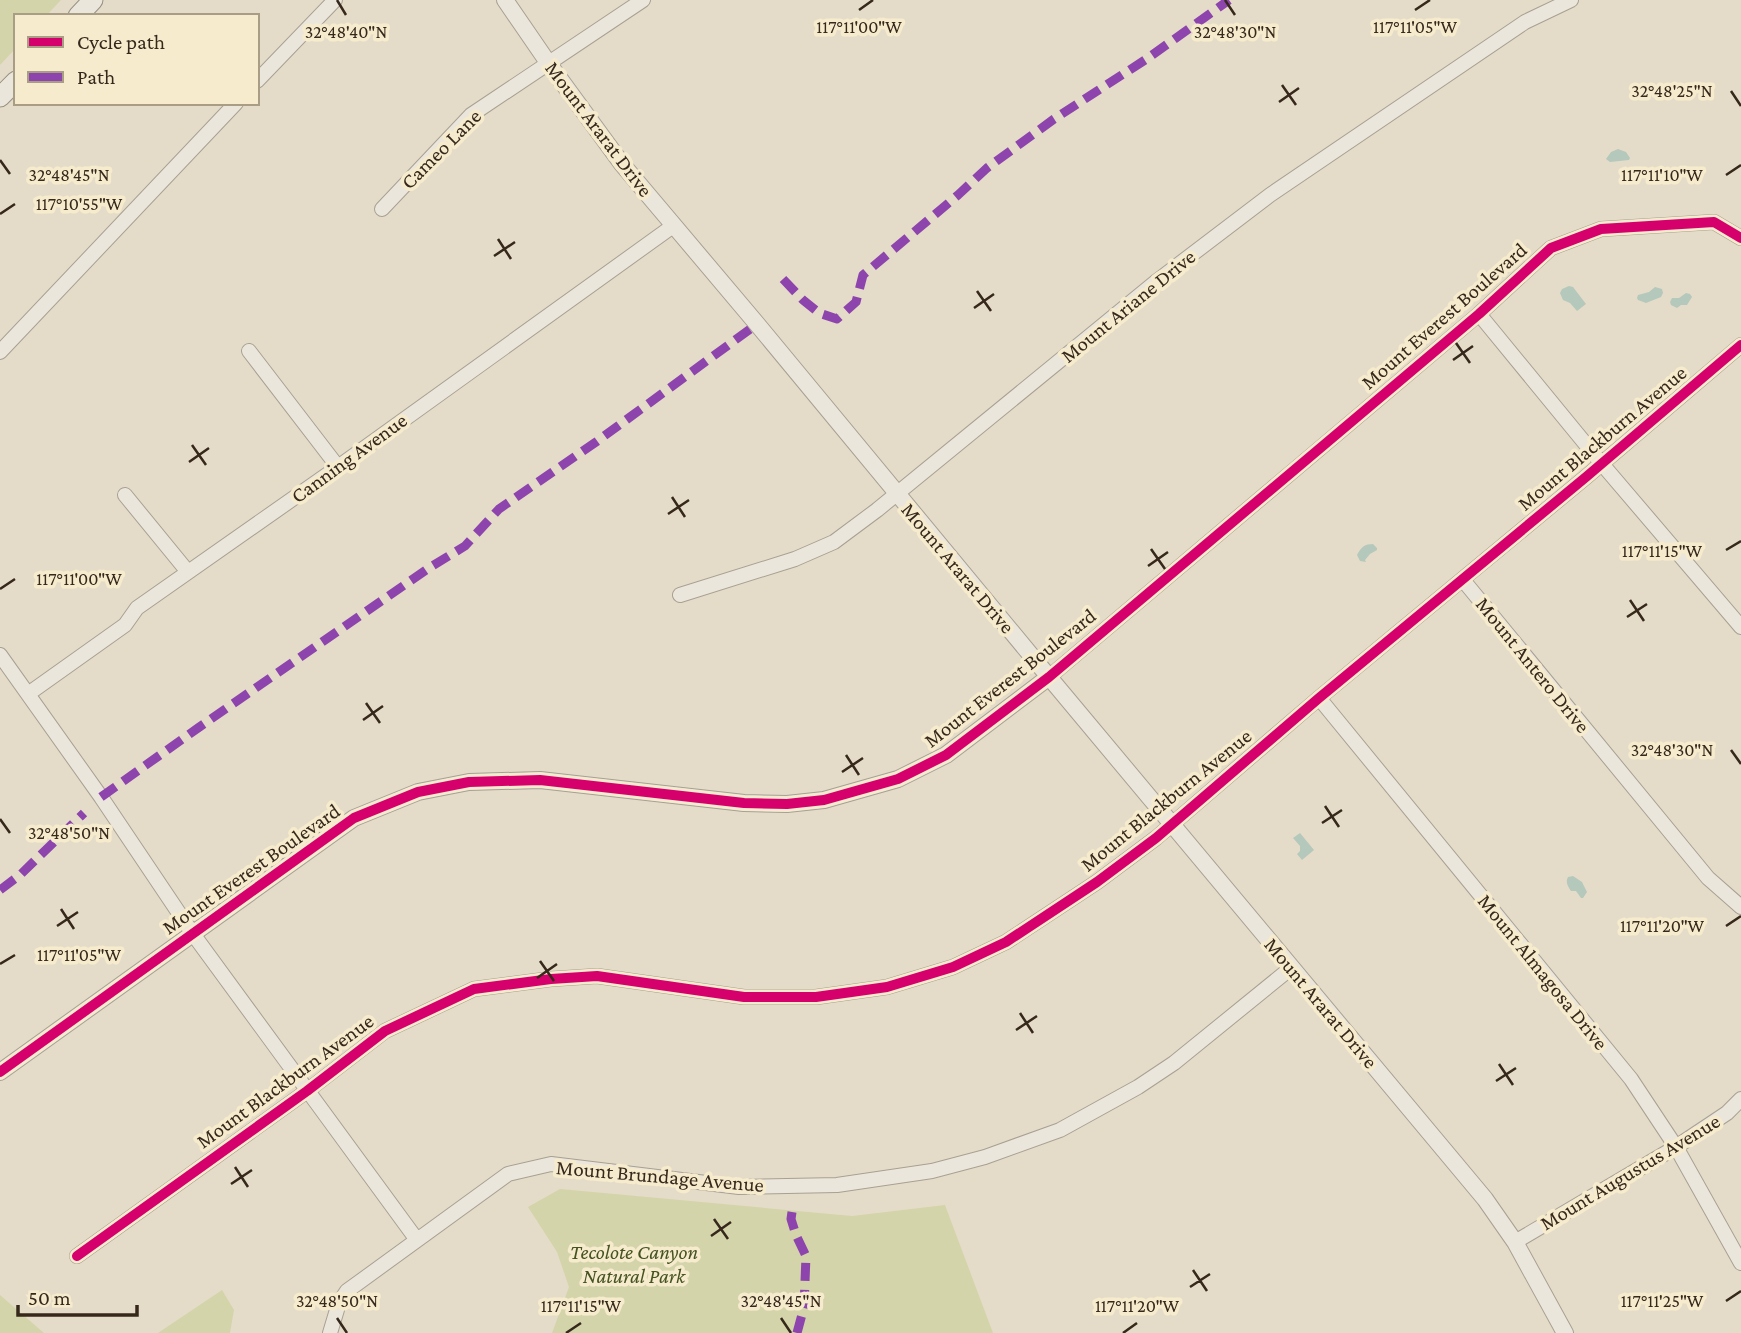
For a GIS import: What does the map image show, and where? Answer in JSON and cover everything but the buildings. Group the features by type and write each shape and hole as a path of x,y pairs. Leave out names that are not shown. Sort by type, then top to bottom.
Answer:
{"main road":[{"path":"80,14 93,0"},
{"path":"0,97 14,83"}],"street":[{"path":"259,79 335,0"},
{"name":"Mount Ararat Drive","path":"505,0 622,164 1485,1199 1516,1242 1565,1333"},
{"name":"Cameo Lane","path":"382,209 471,115 643,0"},
{"name":"Mount Ariane Drive","path":"680,595 795,559 834,542 877,510 1157,281 1270,195 1525,22 1570,0"},
{"path":"0,352 234,105"},
{"name":"Mount Everest Boulevard","path":"0,1073 354,818 418,792 469,782 540,780 744,803 787,804 824,800 898,779 946,755 1049,677 1479,314 1551,248 1601,229 1714,222 1741,238"},
{"name":"Canning Avenue","path":"28,694 125,625 137,608 673,226"},
{"path":"1479,314 1741,627"},
{"name":"Mount Blackburn Avenue","path":"77,1256 307,1091 385,1031 474,989 597,976 744,997 816,997 887,987 953,967 1006,942 1097,882 1173,824 1319,698 1741,345"},
{"path":"249,351 338,467"},
{"path":"125,495 188,572"},
{"name":"Mount Antero Drive","path":"1463,580 1709,878 1741,907"},
{"path":"0,655 102,797 193,934 417,1240"},
{"name":"Mount Almagosa Drive","path":"1319,698 1631,1079 1676,1147 1741,1263"},
{"name":"Mount Brundage Avenue","path":"330,1333 339,1303 347,1291 509,1174 551,1164 739,1187 837,1185 932,1171 985,1157 1060,1130 1138,1087 1174,1063 1292,968"},
{"name":"Mount Augustus Avenue","path":"1516,1242 1676,1147 1727,1113 1741,1099"}],"green space":[{"path":"0,0 61,0 48,14 14,14 14,50 0,65"},
{"name":"Tecolote Canyon Natural Park","path":"560,1189 852,1216 945,1205 993,1333 552,1333 569,1287 557,1252 528,1207"},
{"path":"222,1290 234,1310 230,1333 158,1333"},
{"path":"0,1295 44,1333 0,1333"}],"shaded area":[{"path":"1618,149 1626,152 1629,160 1610,162 1606,159 1611,152"},
{"path":"1569,286 1573,287 1586,304 1577,311 1563,300 1560,293"},
{"path":"1655,287 1662,289 1661,297 1646,303 1638,300 1638,295"},
{"path":"1686,293 1692,297 1687,305 1677,308 1671,305 1672,298 1679,298"},
{"path":"1373,544 1377,550 1370,554 1366,562 1360,561 1357,555 1360,550 1365,545"},
{"path":"1300,833 1314,850 1302,860 1297,854 1300,846 1293,838"},
{"path":"1573,876 1582,882 1587,892 1583,898 1568,886 1568,877"}],"marked path":[{"path":"783,279 819,313 837,319 856,302 863,275 987,168 1229,0"},
{"path":"101,797 429,568 465,546 499,509 757,324"},
{"path":"0,890 20,875 84,813"},
{"path":"792,1212 791,1219 796,1235 806,1256 804,1307 797,1333"}],"cycle path":[{"path":"0,1072 354,818 418,792 469,782 540,780 744,803 787,804 824,800 898,779 946,755 1049,677 1479,314 1551,248 1601,229 1714,222 1741,238"},
{"path":"77,1256 307,1091 385,1031 474,989 597,976 744,997 816,997 887,987 953,967 1006,942 1097,882 1156,838 1741,345"}]}
